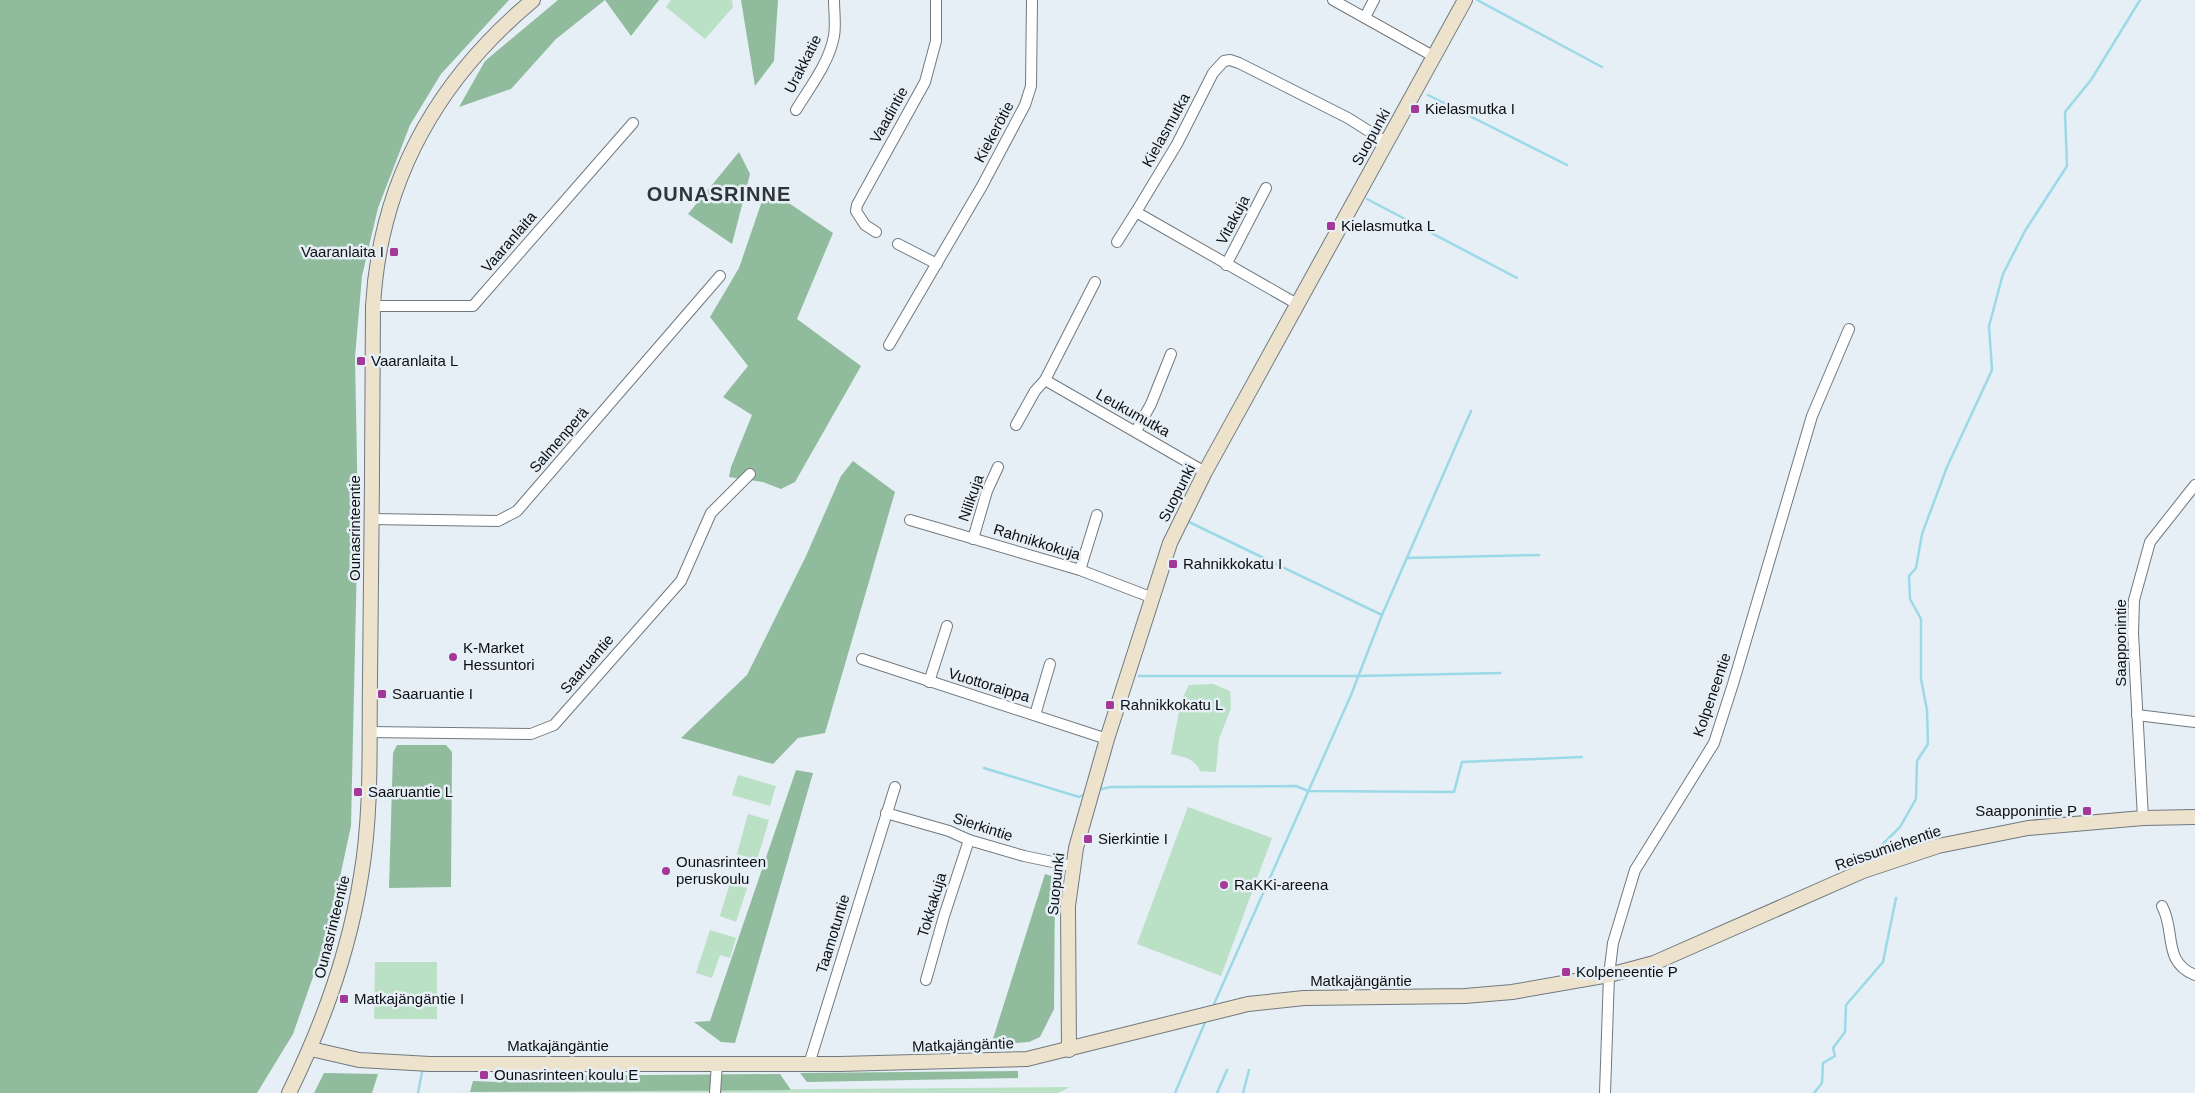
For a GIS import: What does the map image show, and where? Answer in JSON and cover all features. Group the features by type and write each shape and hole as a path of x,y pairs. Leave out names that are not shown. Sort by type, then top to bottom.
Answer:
{"street":[{"name":"Ounasrinteentie","path":"290,1093 311,1049 332,995 358,893 368,814 373,306 379,250 398,180 418,137 448,89 464,68 484,45 533,0"},
{"name":"Urakkatie","path":"796,110 819,72 830,47 834,35 834,0"},
{"name":"Vaadintie","path":"876,232 859,218 856,211 857,205 925,82 936,41 936,0"},
{"name":"Kiekerötie","path":"889,346 982,186 1029,96 1033,59 1032,0"},
{"path":"1333,0 1433,56"},
{"path":"1365,17 1374,0"},
{"name":"Suopunki","path":"1069,1050 1068,906 1072,866 1107,739 1170,543 1205,472 1465,0"},
{"name":"Kielasmutka","path":"1136,212 1181,136 1212,73 1224,61 1230,60 1239,63 1348,118 1386,142"},
{"name":"Vaaranlaita","path":"373,306 473,306 633,123"},
{"name":"Vitakuja","path":"1226,265 1266,188"},
{"path":"1117,242 1136,212 1297,304"},
{"path":"898,244 937,264"},
{"name":"Salmenperä","path":"371,519 498,521 518,511 720,276"},
{"path":"1016,425 1034,391 1045,380 1095,282"},
{"name":"Kolpeneentie","path":"1605,1093 1609,975 1613,943 1635,870 1714,743 1812,416 1849,330"},
{"path":"1136,431 1152,404 1172,354"},
{"name":"Leukumutka","path":"1045,380 1205,472"},
{"name":"Nilikuja","path":"973,539 988,491 998,467"},
{"name":"Saaruantie","path":"369,732 532,734 554,725 681,580 711,513 750,474"},
{"name":"Saapponintie","path":"2143,818 2137,715 2134,600 2150,542 2195,485"},
{"path":"1080,570 1097,515"},
{"name":"Rahnikkokuja","path":"910,520 1080,570 1153,598"},
{"path":"930,682 947,626"},
{"name":"Vuottoraippa","path":"862,659 1107,739"},
{"path":"1035,715 1050,664"},
{"path":"2137,715 2195,722"},
{"name":"Taamotuntie","path":"809,1064 894,788"},
{"name":"Sierkintie","path":"886,813 950,831 969,840 1032,858 1072,866"},
{"name":"Reissumiehentie","path":"1609,975 1654,963 1863,871 1938,846 2028,828 2143,818 2195,816"},
{"name":"Tokkakuja","path":"926,980 944,916 969,840"},
{"path":"2162,906 2169,919 2170,939 2177,963 2184,971 2195,975"},
{"name":"Matkajängäntie","path":"311,1049 359,1060 430,1064 986,1062 1027,1059 1069,1050 1209,1012 1248,1004 1304,998 1466,996 1512,992 1609,975"},
{"path":"715,1093 717,1063"}],"green space":[{"path":"0,0 509,0 441,74 410,125 378,208 362,276 355,357 358,513 351,826 327,937 293,1034 257,1093 0,1093"},
{"path":"558,0 605,0 556,39 511,89 459,107 485,61"},
{"path":"605,0 659,0 631,36"},
{"path":"671,0 732,0 733,7 705,39 666,7"},
{"path":"741,0 778,0 774,61 755,86"},
{"path":"739,152 750,174 732,244 688,214"},
{"path":"777,195 833,233 797,319 861,366 795,482 781,489 763,482 729,477 731,467 752,415 723,397 748,366 710,317 739,268 762,201"},
{"path":"853,461 895,492 825,733 798,738 773,764 681,738 747,675 806,556 841,476"},
{"path":"1213,684 1230,691 1231,708 1219,739 1216,772 1200,771 1192,761 1171,754 1181,701 1189,685"},
{"path":"397,745 446,745 452,752 451,887 389,888 393,753"},
{"path":"796,770 813,773 735,1043 721,1042 694,1022 710,1021"},
{"path":"738,775 776,786 770,806 732,795"},
{"path":"1188,807 1272,838 1221,976 1137,944"},
{"path":"748,814 769,820 757,860 737,854"},
{"path":"1045,874 1052,876 1055,884 1054,1009 1040,1037 1029,1042 991,1045"},
{"path":"730,883 747,888 736,922 720,916"},
{"path":"710,930 736,938 730,958 720,955 712,978 696,973"},
{"path":"375,962 437,962 437,1019 374,1019"},
{"path":"1018,1071 1018,1078 807,1082 800,1073"},
{"path":"324,1073 378,1074 372,1093 314,1093"},
{"path":"780,1074 791,1090 470,1092 473,1081 497,1082 520,1076"},
{"path":"1070,1087 1058,1093 440,1092"}],"waterway":[{"path":"1477,0 1602,67"},
{"path":"1882,845 1900,827 1916,799 1917,761 1928,744 1927,710 1921,679 1921,619 1910,599 1909,576 1916,568 1922,534 1947,467 1992,370 1989,326 2003,274 2025,231 2067,166 2065,112 2091,80 2140,0"},
{"path":"1428,95 1567,165"},
{"path":"1367,199 1517,278"},
{"path":"1214,1004 1351,695 1382,615 1471,411"},
{"path":"1189,522 1382,615"},
{"path":"1407,558 1539,555"},
{"path":"1139,676 1358,676 1500,673"},
{"path":"1097,790 1111,787 1296,786 1308,791 1454,792 1462,762 1582,757"},
{"path":"984,768 1079,797 1085,794"},
{"path":"1814,1093 1822,1083 1823,1063 1835,1056 1833,1048 1845,1032 1846,1005 1883,962 1896,898"},
{"path":"1175,1093 1206,1020"},
{"path":"1217,1093 1227,1070"},
{"path":"1243,1093 1249,1070"},
{"path":"418,1093 422,1072"}],"place":[{"name":"Kielasmutka I","path":"1415,109"},
{"name":"Kielasmutka L","path":"1331,226"},
{"name":"Vaaranlaita I","path":"394,252"},
{"name":"Vaaranlaita L","path":"361,361"},
{"name":"Rahnikkokatu I","path":"1173,564"},
{"name":"K-Market Hessuntori","path":"453,657"},
{"name":"Saaruantie I","path":"382,694"},
{"name":"Rahnikkokatu L","path":"1110,705"},
{"name":"Saaruantie L","path":"358,792"},
{"name":"Saapponintie P","path":"2087,811"},
{"name":"Sierkintie I","path":"1088,839"},
{"name":"Ounasrinteen peruskoulu","path":"666,871"},
{"name":"RaKKi-areena","path":"1224,885"},
{"name":"Kolpeneentie P","path":"1566,972"},
{"name":"Matkajängäntie I","path":"344,999"},
{"name":"Ounasrinteen koulu E","path":"484,1075"}],"district":[{"name":"OUNASRINNE","path":"719,194"}]}
